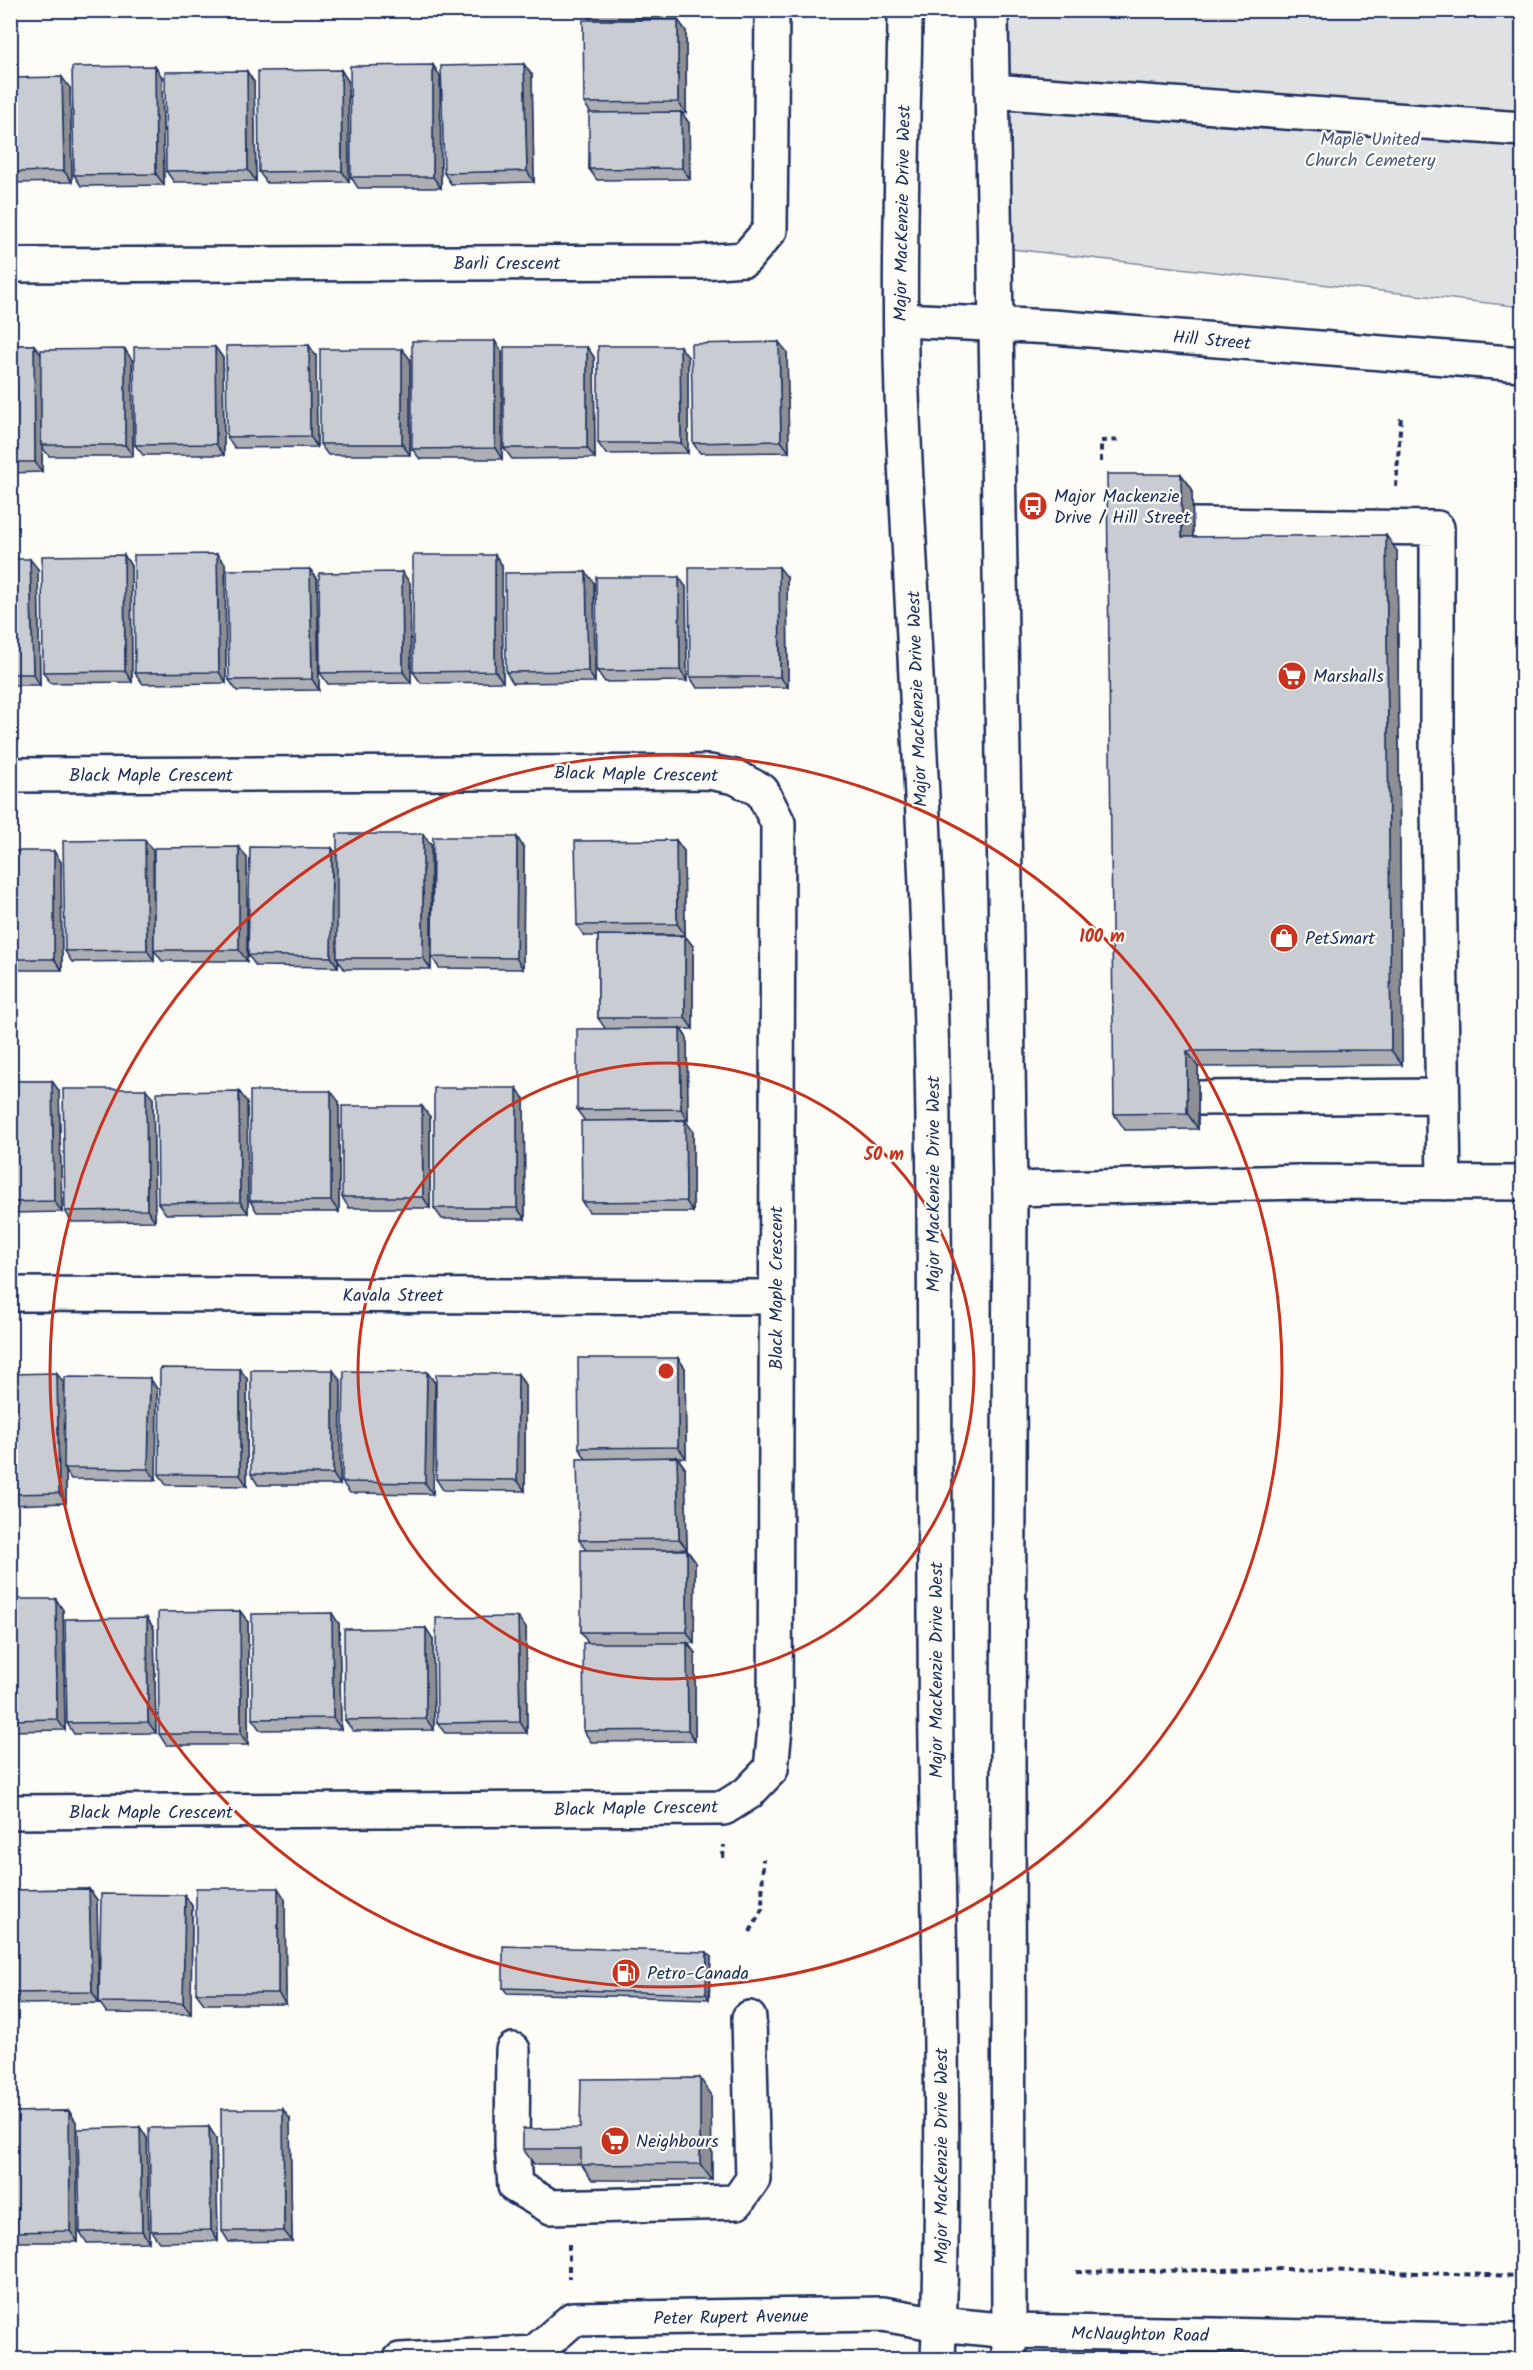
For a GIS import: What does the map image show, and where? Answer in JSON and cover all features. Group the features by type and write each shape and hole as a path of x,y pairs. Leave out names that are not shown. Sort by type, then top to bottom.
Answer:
{"street":[{"name":"Barli Crescent","path":"10,265 745,260 770,230 772,10"},
{"name":"Major MacKenzie Drive West","path":"908,10 905,19 901,320 903,416 911,551 932,1063 936,1748 940,1943 941,2271 938,2360"},
{"path":"988,10 991,18 1010,1189 1008,1770 1010,2345"},
{"path":"992,92 1522,129"},
{"name":"Hill Street","path":"901,320 995,324 1522,364"},
{"path":"1193,525 1437,528 1437,746 1444,1183"},
{"name":"Black Maple Crescent","path":"10,775 709,772 735,777 762,791 778,823 775,1728 771,1769 748,1793 724,1808 10,1812"},
{"path":"1198,1098 1442,1095"},
{"path":"1010,1189 1299,1182 1522,1183"},
{"name":"Kavala Street","path":"10,1294 776,1297"},
{"path":"513,2050 512,2145 515,2186 551,2207 737,2202 753,2179 749,2018"},
{"name":"Peter Rupert Avenue","path":"400,2360 537,2356 573,2319 883,2314 939,2324 1010,2345"},
{"name":"McNaughton Road","path":"1010,2345 1522,2342"}],"path":[{"path":"1396,487 1401,415"},
{"path":"1101,462 1101,441 1122,440"},
{"path":"750,1932 762,1909 763,1859"},
{"path":"1076,2272 1286,2269 1522,2276"}],"green space":[{"name":"Maple United Church Cemetery","path":"1007,11 1522,11 1522,307 1012,249"}],"building":[{"path":"583,20 678,20 678,102 584,103"},
{"path":"524,64 527,171 444,173 441,66"},
{"path":"433,65 433,177 351,177 350,66"},
{"path":"155,66 156,174 74,175 72,67"},
{"path":"341,70 342,171 259,172 258,71"},
{"path":"247,71 248,170 166,171 165,72"},
{"path":"62,77 64,171 10,172 10,78"},
{"path":"681,112 682,168 589,169 589,113"},
{"path":"412,341 495,341 495,448 412,449"},
{"path":"779,342 781,441 693,443 691,344"},
{"path":"10,345 34,345 35,462 10,462"},
{"path":"309,345 310,436 227,437 226,346"},
{"path":"598,346 680,346 681,443 598,443"},
{"path":"134,347 215,347 216,444 135,445"},
{"path":"504,347 587,347 587,448 504,448"},
{"path":"125,349 125,445 41,445 41,350"},
{"path":"320,349 402,349 402,444 320,444"},
{"path":"1107,474 1181,474 1182,537 1386,535 1391,1050 1187,1051 1187,1113 1114,1114"},
{"path":"217,554 219,672 135,673 134,555"},
{"path":"124,555 125,671 43,672 42,556"},
{"path":"413,555 495,555 495,671 413,672"},
{"path":"10,559 30,559 33,674 10,674"},
{"path":"689,567 779,567 780,677 690,677"},
{"path":"310,569 312,679 229,680 227,570"},
{"path":"402,572 403,672 320,673 319,573"},
{"path":"586,572 588,671 506,672 505,573"},
{"path":"596,577 679,577 680,670 597,671"},
{"path":"337,834 423,834 423,958 337,958"},
{"path":"433,837 517,837 516,958 432,957"},
{"path":"145,840 147,950 65,951 63,841"},
{"path":"676,840 677,924 577,925 575,841"},
{"path":"239,847 239,950 154,950 154,848"},
{"path":"250,847 332,848 331,957 248,955"},
{"path":"10,851 54,851 54,959 10,959"},
{"path":"598,935 685,936 685,1018 598,1018"},
{"path":"680,1028 681,1109 577,1110 577,1029"},
{"path":"10,1081 52,1081 54,1201 10,1202"},
{"path":"434,1088 517,1088 517,1208 434,1208"},
{"path":"63,1089 146,1089 147,1210 65,1211"},
{"path":"239,1091 240,1202 158,1203 157,1092"},
{"path":"250,1091 331,1091 331,1201 250,1201"},
{"path":"342,1106 422,1106 423,1197 342,1197"},
{"path":"685,1120 686,1201 582,1202 581,1121"},
{"path":"578,1358 678,1358 678,1447 579,1448"},
{"path":"160,1368 240,1369 240,1475 159,1474"},
{"path":"251,1370 333,1370 333,1474 251,1474"},
{"path":"344,1371 427,1372 425,1483 342,1482"},
{"path":"57,1373 59,1493 10,1494 10,1374"},
{"path":"436,1374 518,1374 517,1480 436,1479"},
{"path":"65,1377 150,1378 148,1469 64,1468"},
{"path":"677,1457 679,1539 579,1540 577,1459"},
{"path":"581,1550 687,1550 687,1632 581,1632"},
{"path":"10,1599 56,1599 57,1719 10,1720"},
{"path":"240,1611 241,1734 159,1734 158,1612"},
{"path":"332,1613 333,1718 252,1719 252,1614"},
{"path":"518,1617 520,1722 437,1723 436,1618"},
{"path":"147,1618 148,1722 67,1723 65,1619"},
{"path":"426,1628 426,1719 345,1720 344,1629"},
{"path":"583,1643 687,1643 688,1730 584,1731"},
{"path":"196,1888 278,1888 278,1993 196,1993"},
{"path":"89,1889 92,1992 10,1993 10,1890"},
{"path":"101,1894 185,1895 183,2003 99,2002"},
{"path":"503,1946 707,1952 706,1994 503,1988"},
{"path":"700,2078 700,2164 581,2165 581,2149 523,2149 523,2129 580,2128 581,2079"},
{"path":"221,2109 283,2109 284,2231 222,2231"},
{"path":"69,2111 70,2231 10,2232 10,2112"},
{"path":"140,2127 142,2231 80,2232 78,2129"},
{"path":"209,2127 211,2230 151,2231 149,2128"}],"place":[{"name":"Major Mackenzie Drive / Hill Street","path":"1033,506"},
{"name":"Marshalls","path":"1292,676"},
{"name":"PetSmart","path":"1284,938"},
{"name":"Petro-Canada","path":"626,1973"},
{"name":"Neighbours","path":"615,2141"}]}
